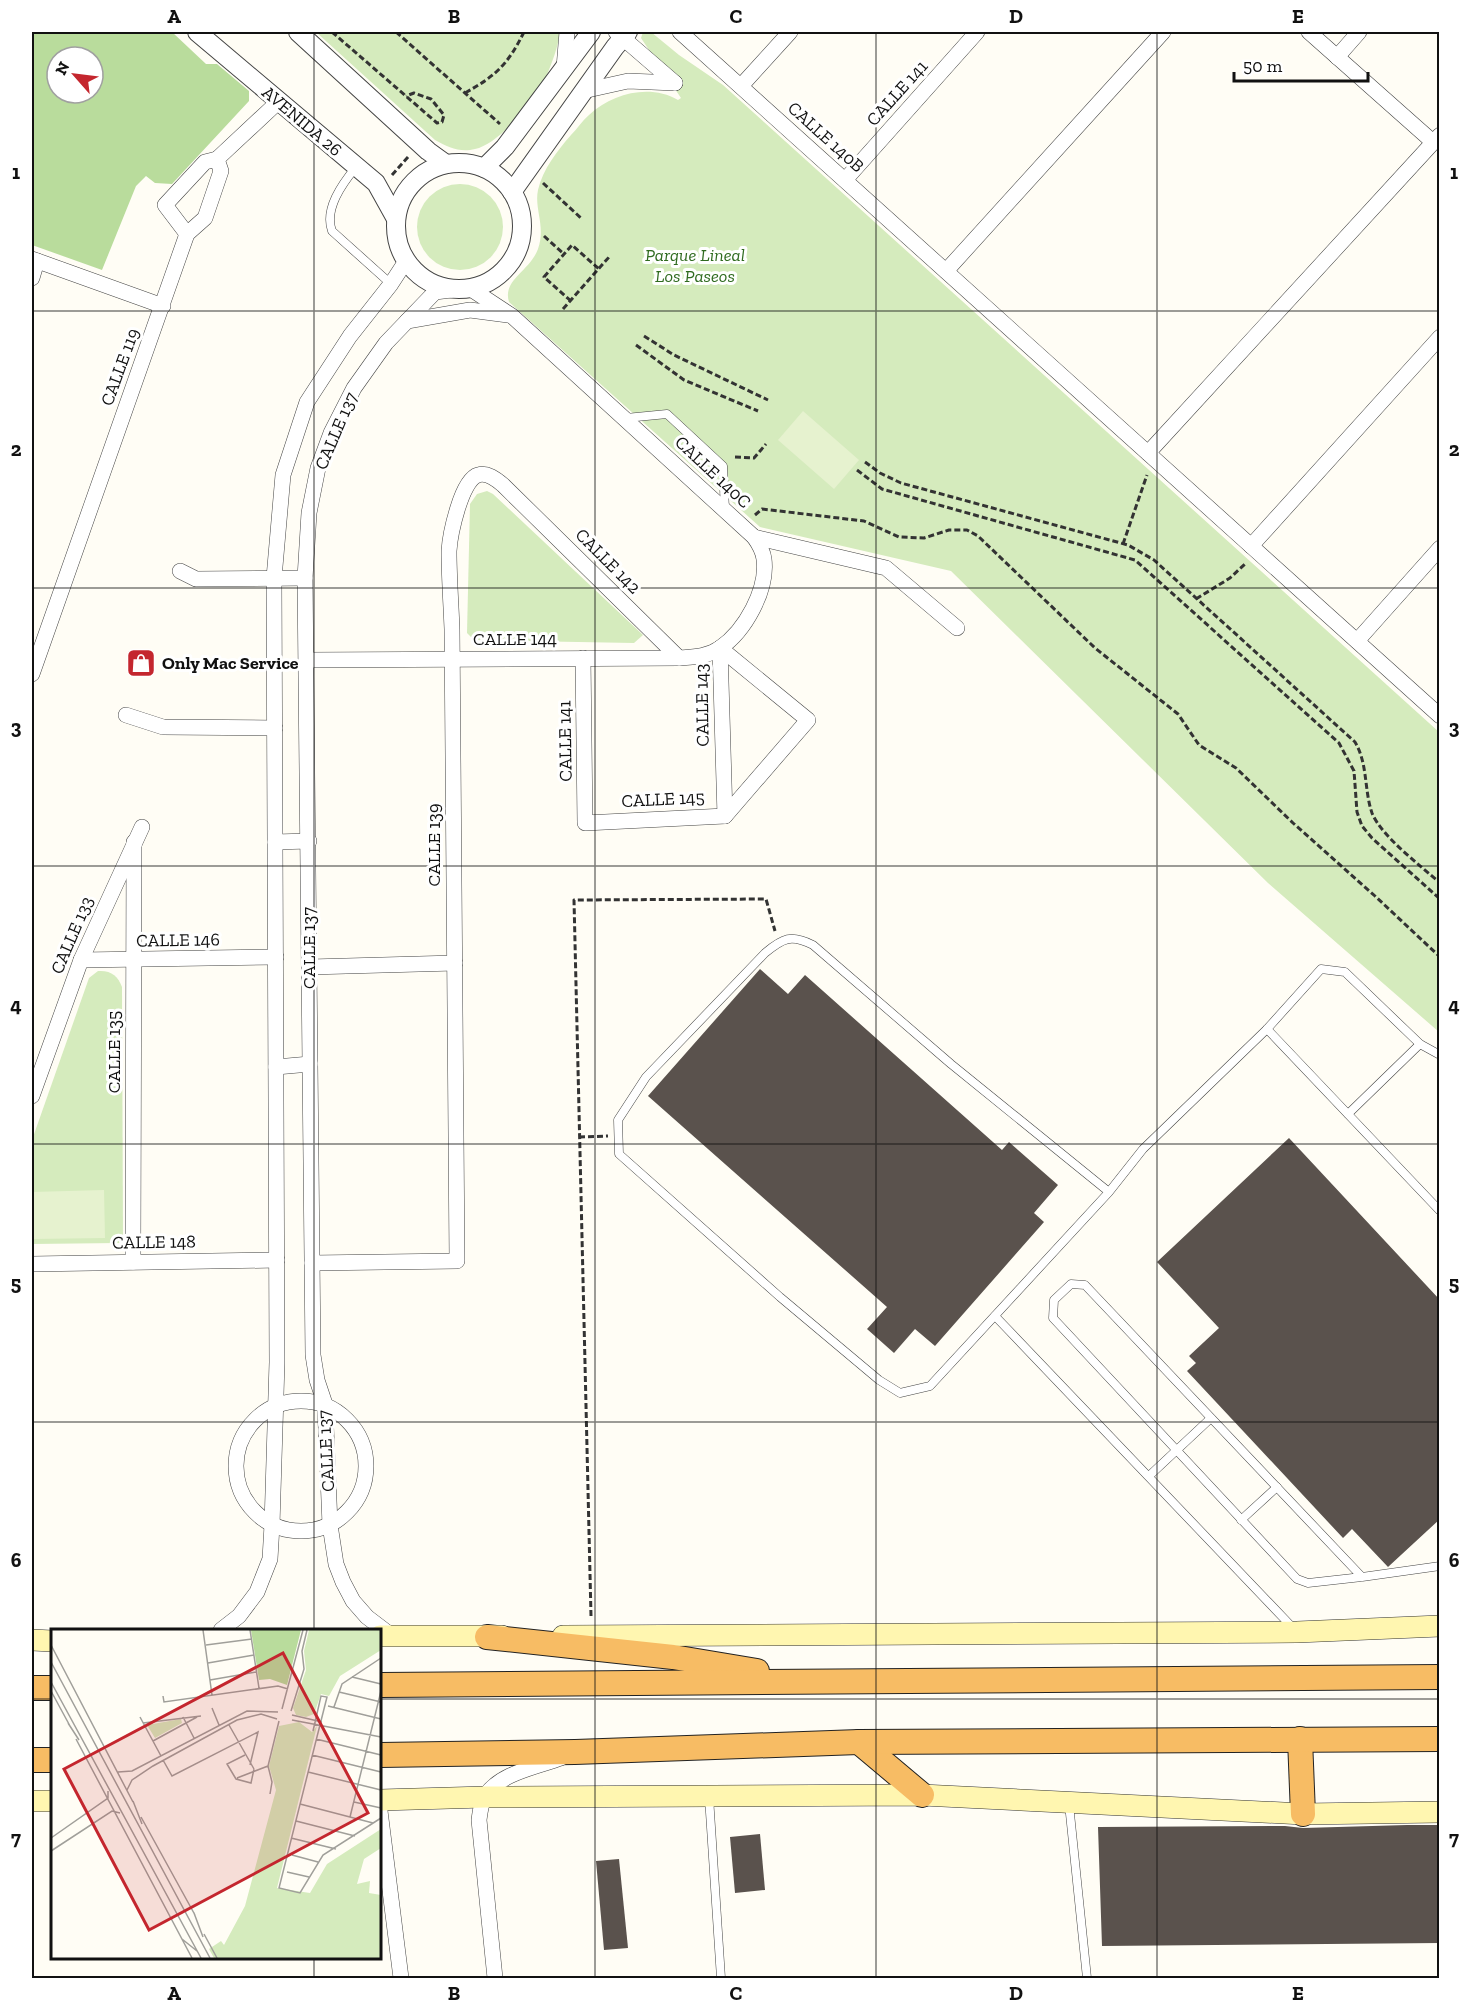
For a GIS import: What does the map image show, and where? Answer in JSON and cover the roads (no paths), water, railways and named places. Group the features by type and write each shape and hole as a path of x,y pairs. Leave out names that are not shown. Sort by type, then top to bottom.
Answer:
{"highway":[{"path":"487,1636 673,1657 819,1682"},
{"path":"381,1685 1440,1677"},
{"path":"32,1688 51,1688"},
{"path":"1300,1739 1303,1814"},
{"path":"381,1755 575,1752 859,1742 1440,1739"},
{"path":"859,1742 921,1795"},
{"path":"32,1760 51,1760"}],"main road":[{"path":"386,1636 1298,1632 1440,1626"},
{"path":"32,1641 51,1641"},
{"path":"381,1800 485,1797 921,1795 1303,1814 1440,1812"},
{"path":"32,1801 51,1801"}],"street":[{"name":"AVENIDA 26","path":"197,32 380,188 396,219"},
{"path":"298,32 428,151 446,164"},
{"path":"564,68 567,32"},
{"path":"484,168 505,147 591,32"},
{"name":"CALLE 140B","path":"680,32 1440,716"},
{"path":"741,86 790,32"},
{"name":"CALLE 141","path":"845,180 977,32"},
{"path":"946,271 1163,32"},
{"path":"1148,453 1436,138 1309,32"},
{"path":"1338,57 1359,32"},
{"path":"512,192 622,33 675,83 628,81 584,91"},
{"path":"187,234 165,205 205,162 217,159 278,102"},
{"name":"CALLE 119","path":"32,669 187,234 205,218 221,171 217,159"},
{"path":"466,163 484,168 500,178 512,192 520,208 522,225 520,243 513,259 502,273 487,283 471,289 451,290 434,285 418,275 406,261 398,244 396,219 402,200 412,183 428,171 446,164 466,163"},
{"path":"32,278 34,260 163,306"},
{"name":"CALLE 137","path":"222,1629 239,1616 257,1592 270,1559 272,1525 277,1362 274,578 283,475 307,402 350,336 406,261"},
{"name":"CALLE 140C","path":"471,289 512,316 754,537 886,568 957,628"},
{"name":"CALLE 137","path":"379,1629 348,1592 336,1564 330,1525 325,1404 317,1380 314,1354 305,578 309,513 318,468 331,433 354,388 386,343 435,292 451,290"},
{"path":"407,321 470,310 512,316"},
{"path":"1254,549 1440,337"},
{"name":"CALLE 139","path":"312,1263 457,1261 449,548 462,496 473,477 482,474 494,478 510,491"},
{"name":"CALLE 142","path":"510,491 679,658"},
{"name":"CALLE 143","path":"725,816 720,648 741,627 763,581 764,557 754,537"},
{"path":"1357,641 1440,548"},
{"path":"180,571 196,579 305,578"},
{"name":"CALLE 144","path":"307,660 679,658 704,656 720,648"},
{"name":"CALLE 145","path":"585,823 725,816 808,720 720,648"},
{"name":"CALLE 141","path":"584,658 585,823"},
{"path":"126,715 163,727 275,728"},
{"name":"CALLE 133","path":"32,1096 81,960 142,826"},
{"path":"275,842 309,841"},
{"name":"CALLE 135","path":"134,842 134,1262"},
{"name":"CALLE 146","path":"81,960 276,957"},
{"path":"310,967 454,963"},
{"path":"276,1067 310,1064"},
{"name":"CALLE 148","path":"32,1264 277,1260"},
{"path":"300,1400 325,1404 344,1415 358,1432 366,1452 367,1474 360,1495 348,1513 330,1525 311,1531 291,1531 272,1525 255,1513 242,1496 236,1476 237,1454 244,1434 257,1417 275,1406 300,1400"},
{"path":"495,1978 479,1820 485,1797 503,1779 575,1752"},
{"path":"381,1819 401,1978"}],"lane":[{"path":"356,167 345,180 332,208 329,221 332,231 391,284"},
{"path":"624,418 667,414 723,466 725,511"},
{"path":"1109,1192 951,1064 813,945 802,939 790,938 778,942 765,953 646,1077 618,1120 620,1154 634,1168 861,1365 900,1393 930,1386 1109,1192 1143,1149 1267,1029 1321,969 1345,972 1420,1044 1440,1055"},
{"path":"1267,1029 1440,1211"},
{"path":"1348,1114 1420,1044"},
{"path":"1362,1578 1085,1285 1071,1284 1054,1300 1053,1318 1297,1579 1308,1583 1362,1578 1440,1566"},
{"path":"995,1316 1298,1632"},
{"path":"1149,1476 1210,1418"},
{"path":"1241,1520 1276,1487"},
{"path":"709,1796 721,1978"},
{"path":"1068,1802 1087,1978"}],"place":[{"name":"Only Mac Service","path":"141,663"}],"park label":[{"name":"Parque Lineal Los Paseos","path":"695,265"}]}
